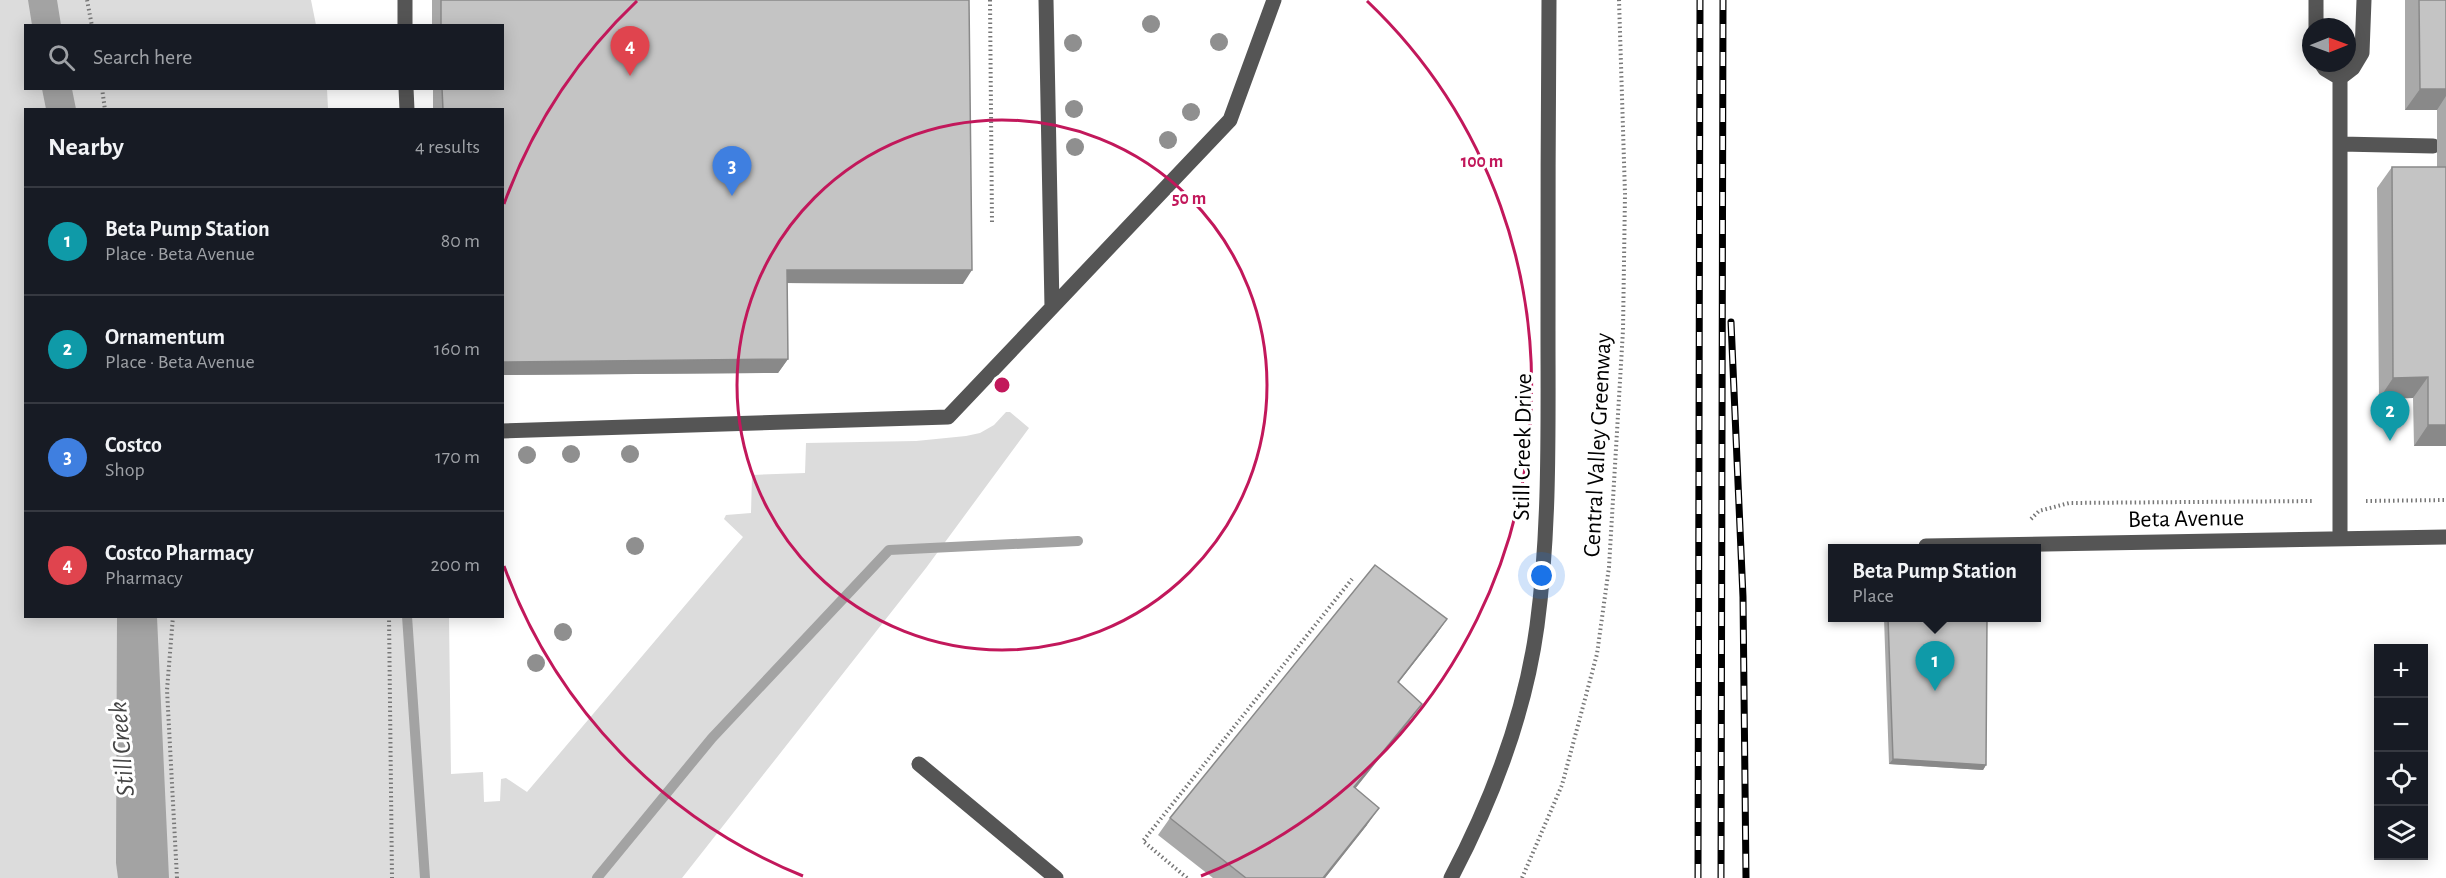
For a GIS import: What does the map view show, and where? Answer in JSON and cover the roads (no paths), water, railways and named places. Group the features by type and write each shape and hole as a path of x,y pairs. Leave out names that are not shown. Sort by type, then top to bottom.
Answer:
{"street":[{"path":"405,0 405,24"},
{"path":"1046,0 1052,307"},
{"path":"504,430 706,426 948,417 1230,120 1274,0"},
{"name":"Still Creek Drive","path":"1451,878 1469,844 1501,768 1522,699 1537,628 1542,585 1548,413 1549,0"},
{"path":"2316,0 2316,18"},
{"path":"2340,78 2353,68 2362,53 2364,0"},
{"path":"2330,72 2340,78"},
{"path":"2340,78 2340,539"},
{"path":"406,90 407,108"},
{"path":"2341,144 2433,146"},
{"name":"Beta Avenue","path":"2041,544 2446,537"},
{"path":"919,764 1056,878"}],"water":[{"path":"28,0 57,0 61,24 32,24"},
{"path":"42,90 72,90 76,108 46,108"},
{"name":"Still Creek","path":"117,618 157,618 169,878 118,878 116,863"}],"waterway":[{"path":"597,878 712,738 889,550 1078,541"},
{"path":"407,618 425,878"}],"railway":[{"path":"1698,878 1700,0"},
{"path":"1721,878 1723,0"},
{"path":"1731,322 1743,597 1746,878"}],"place":[{"name":"Costco Pharmacy","path":"630,76"},
{"name":"Costco","path":"732,196"},
{"name":"Ornamentum","path":"2390,441"},
{"name":"Beta Pump Station","path":"1935,691"}]}
